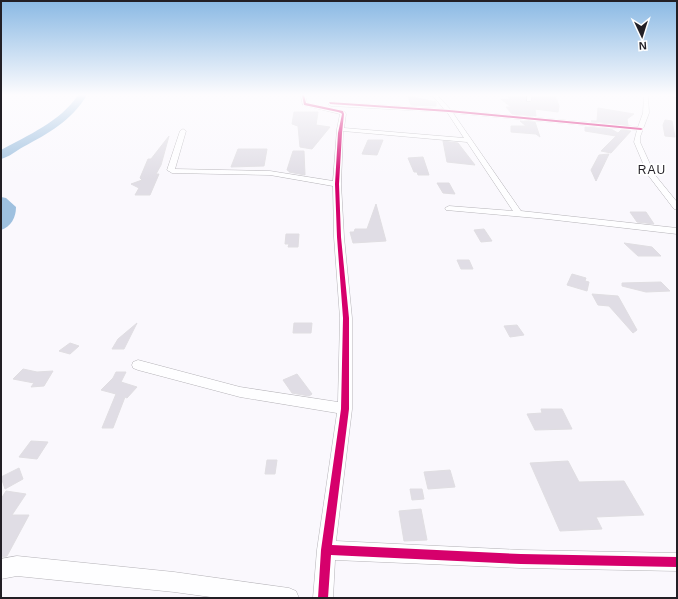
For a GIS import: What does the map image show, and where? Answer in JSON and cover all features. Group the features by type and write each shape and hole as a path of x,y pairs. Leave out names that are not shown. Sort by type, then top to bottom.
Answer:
{"street":[{"path":"323,598 326,550 345,409 346,318 338,237 337,184 341,123"},
{"path":"457,123 496,178 519,214"},
{"path":"577,123 641,129"},
{"path":"643,123 636,139 641,152 652,175 677,207"},
{"path":"340,129 468,140"},
{"path":"183,131 174,158 172,171 270,173 337,184"},
{"path":"449,208 677,231"},
{"path":"138,366 240,392 345,409"},
{"path":"326,550 521,559 677,562"},
{"path":"1,569 17,566 174,582 289,598"}],"building":[{"path":"316,123 316,125 330,127 312,149 300,147 298,126 292,124"},
{"path":"522,123 535,123 540,137 536,134 511,132 511,126 526,126"},
{"path":"609,123 628,123 628,125"},
{"path":"664,123 672,123 675,137 665,136"},
{"path":"585,127 611,129 618,133 621,130 631,131 611,153 601,151 616,136 585,131"},
{"path":"169,136 161,165 156,174 159,174 150,195 135,195 139,188 131,184 142,180 140,178 148,159 151,159"},
{"path":"368,140 383,140 377,155 362,154"},
{"path":"443,141 458,143 475,165 447,162"},
{"path":"238,149 267,149 264,166 231,167"},
{"path":"293,151 304,151 305,175 289,172 287,170"},
{"path":"609,154 596,181 591,170 599,155"},
{"path":"423,157 429,175 418,175 417,172 414,172 408,158"},
{"path":"437,183 449,183 455,194 443,193"},
{"path":"376,204 386,241 353,243 350,232 354,232 355,229 367,229"},
{"path":"630,212 646,212 654,224 637,222"},
{"path":"484,229 492,241 481,242 474,230"},
{"path":"286,234 299,234 298,247 288,247 289,244 285,244"},
{"path":"624,243 652,247 661,256 638,256"},
{"path":"457,260 469,260 473,269 461,269"},
{"path":"572,274 586,278 585,281 589,282 587,291 567,285"},
{"path":"661,282 670,291 646,292 622,286 622,283"},
{"path":"592,294 618,296 637,330 633,333 609,306 598,305"},
{"path":"137,323 124,349 112,349 118,339"},
{"path":"294,323 312,323 311,333 293,333"},
{"path":"517,325 524,335 510,337 504,326"},
{"path":"70,343 79,346 70,354 59,351"},
{"path":"23,369 37,372 53,371 44,386 31,387 34,383 13,379"},
{"path":"116,372 126,372 121,382 137,387 127,398 125,397 113,428 102,428 116,394 101,390 113,378"},
{"path":"297,374 312,394 309,396 292,393 283,380"},
{"path":"541,409 562,409 572,429 535,430 527,414 542,413"},
{"path":"31,441 48,442 37,459 19,457"},
{"path":"267,460 277,460 275,474 265,474"},
{"path":"568,461 579,482 624,481 644,515 596,517 602,529 560,531 530,463"},
{"path":"19,468 23,479 5,489 1,477"},
{"path":"450,470 455,487 428,489 424,472"},
{"path":"410,489 422,489 424,499 412,500"},
{"path":"6,491 26,494 12,515 29,515 7,556 1,557 1,499"},
{"path":"421,509 427,540 404,541 399,511"}],"waterway":[{"name":"RAU","path":"1,155 56,123"},
{"name":"RAU","path":"1,201 9,207 8,216 1,225"}],"cycle path":[{"path":"323,598 326,550 345,409 346,318 339,237 337,184 342,123"},
{"path":"577,123 641,129"},
{"path":"326,550 521,559 677,562"}],"district":[{"name":"RAU","path":"652,170"}]}
